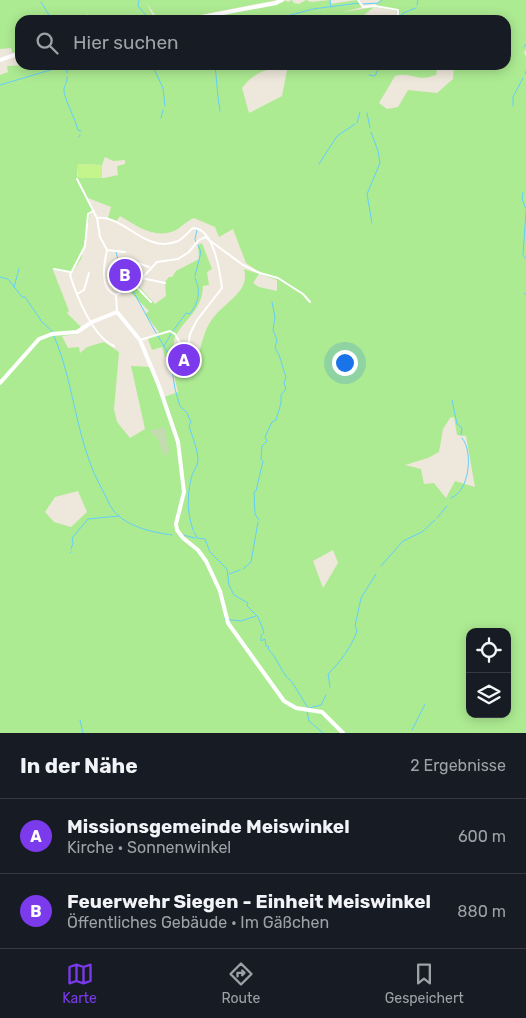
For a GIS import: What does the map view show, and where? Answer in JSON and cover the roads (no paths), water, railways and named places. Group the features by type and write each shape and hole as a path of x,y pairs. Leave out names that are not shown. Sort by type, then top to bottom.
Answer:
{"street":[{"path":"213,15 271,4 281,0"},
{"path":"358,0 363,7 374,6 398,10 398,15"},
{"path":"0,60 15,55"},
{"path":"77,179 97,218 100,237 107,250 104,281 109,291 116,295"},
{"path":"93,211 88,214 85,246 70,272 77,294 100,337 114,346"},
{"path":"97,218 108,219 136,235 158,243 178,241 195,228 243,265 262,274 278,278 303,294 310,302"},
{"path":"116,295 142,278 150,268 161,260 178,259 189,252 200,239 208,238"},
{"path":"140,340 170,331 175,334 185,355 188,356 190,334 197,320 216,300 222,288 220,266 208,238"},
{"path":"107,250 124,252"},
{"path":"130,285 128,279 135,272 138,264 150,268"},
{"path":"54,269 70,272"},
{"path":"77,294 84,290 89,273"},
{"path":"142,278 165,284"},
{"path":"133,283 152,302"},
{"path":"116,295 117,312 140,340 159,386 178,442 184,492 176,524 179,534 198,550 206,561 220,591 228,623 284,701 292,706 325,714 343,733"},
{"path":"0,383 39,339 52,334 78,332 92,322 117,312"}],"waterway":[{"path":"139,0 138,6 146,15"},
{"path":"330,0 331,7"},
{"path":"363,4 378,3 382,0"},
{"path":"417,5 418,0"},
{"path":"41,2 49,15"},
{"path":"291,15 313,9 359,3"},
{"path":"402,15 416,8"},
{"path":"0,85 50,70"},
{"path":"155,70 163,88 165,106"},
{"path":"215,70 220,111"},
{"path":"369,75 375,76 378,70"},
{"path":"67,77 64,92 78,130 81,131"},
{"path":"513,106 513,97 523,78"},
{"path":"161,118 163,110"},
{"path":"357,123 360,112"},
{"path":"367,113 370,128"},
{"path":"319,164 337,136 355,124"},
{"path":"371,132 380,163 367,194 372,223"},
{"path":"523,192 522,199 526,209"},
{"path":"523,255 526,211"},
{"path":"196,242 197,230"},
{"path":"195,276 201,252 198,245"},
{"path":"116,252 125,286"},
{"path":"14,287 19,269"},
{"path":"0,277 8,279 22,297 25,297 42,322 53,332"},
{"path":"173,331 186,313 190,314 195,305 198,296 195,278"},
{"path":"128,289 133,291 156,333"},
{"path":"261,460 262,446 267,441 265,437 272,422 276,420 281,403 281,395 286,389 284,383 286,377 275,348 277,340 273,330 275,317 272,302"},
{"path":"164,346 171,334"},
{"path":"54,336 67,375 87,454 94,474 110,506 119,516 132,525 172,535"},
{"path":"158,336 170,357 175,389 180,406 187,413 191,422 189,426 197,452 198,461 192,477 188,498 193,530"},
{"path":"452,400 457,424 462,428 461,435"},
{"path":"451,498 462,488 468,471 468,452 462,438"},
{"path":"259,520 255,514 254,492 256,491 263,461"},
{"path":"437,518 447,506"},
{"path":"71,549 72,538 88,519 119,516"},
{"path":"381,566 403,541 422,532 435,520"},
{"path":"243,569 251,562 258,522"},
{"path":"194,532 197,538 205,539 210,552 227,569 229,585 234,595 248,603 247,606 258,617 264,632 261,636 261,641 265,639 266,646 269,647 268,649 291,681"},
{"path":"183,535 195,538"},
{"path":"229,574 240,570"},
{"path":"330,687 328,674 337,665 355,637 357,631 355,626 361,598 376,574"},
{"path":"224,619 241,621 256,616"},
{"path":"292,682 308,708"},
{"path":"309,708 321,705 326,695"},
{"path":"412,730 425,704"},
{"path":"307,712 309,721 323,733"},
{"path":"80,720 83,733"}],"place":[{"name":"Feuerwehr Siegen - Einheit Meiswinkel","path":"125,275"},
{"name":"Missionsgemeinde Meiswinkel","path":"184,360"}]}
